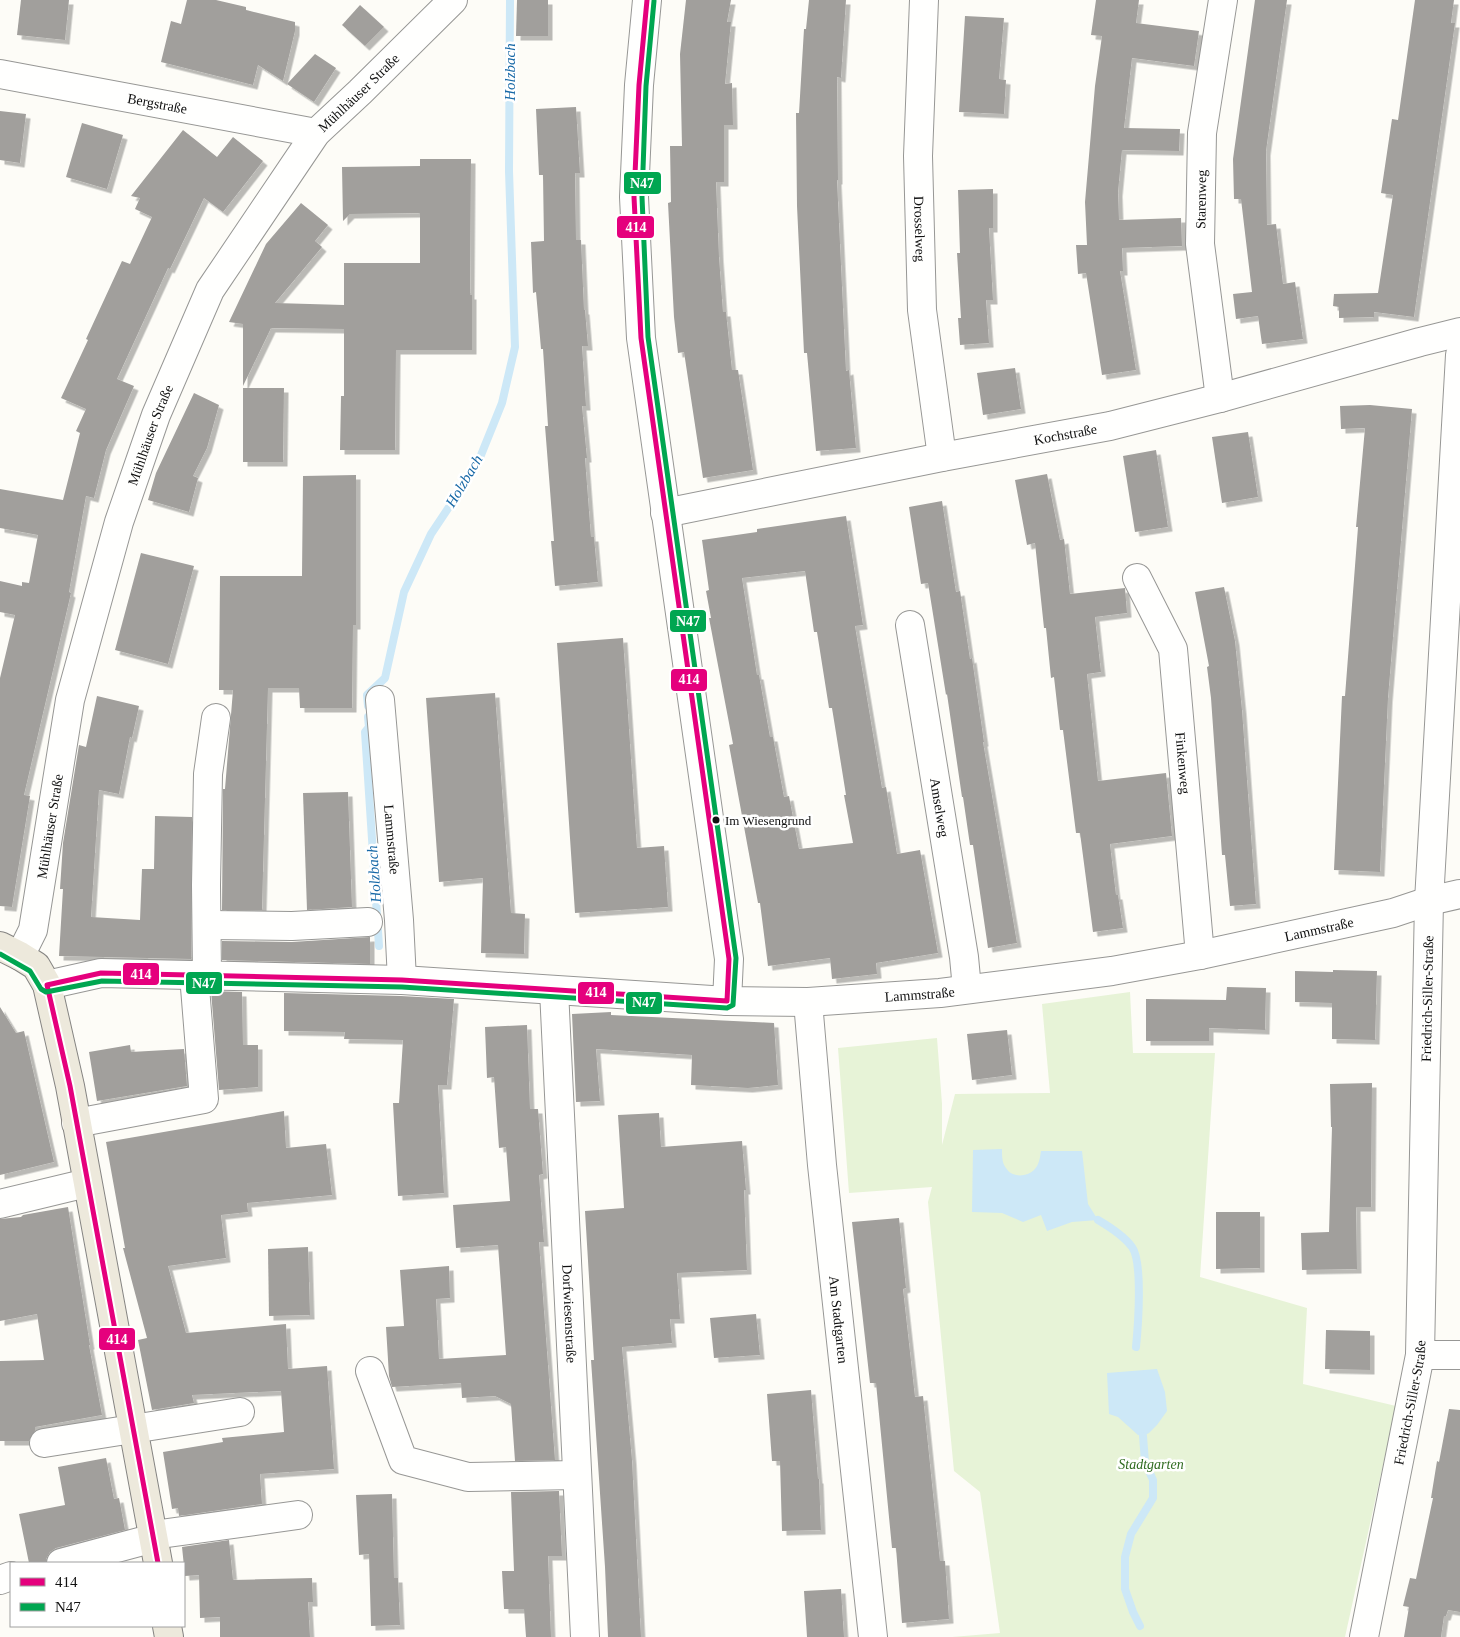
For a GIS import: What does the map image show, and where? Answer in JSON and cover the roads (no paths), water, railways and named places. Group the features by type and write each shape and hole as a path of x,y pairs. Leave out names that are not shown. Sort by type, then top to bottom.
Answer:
{"main road":[{"path":"10,951 36,966 47,985 76,1123 155,1546"}],"street":[{"name":"Mühlhäuser Straße","path":"10,951 33,930 70,700 119,522 156,415 210,290 316,132 360,92 453,0"},
{"path":"647,0 639,85 634,197 641,338 729,959 727,1001"},
{"name":"Drosselweg","path":"924,0 918,156 922,310 942,457"},
{"name":"Starenweg","path":"1220,398 1200,244 1202,133 1223,0"},
{"name":"Bergstraße","path":"0,74 316,132"},
{"name":"Kochstraße","path":"665,514 942,457 1110,426 1460,332"},
{"name":"Friedrich-Siller-Straße","path":"1364,1637 1420,1355 1429,901 1460,355"},
{"name":"Finkenweg","path":"1136,578 1173,649 1200,955"},
{"name":"Amselweg","path":"910,625 964,957 967,989"},
{"name":"Lammstraße","path":"380,700 399,920 402,980"},
{"path":"76,1123 204,1098 200,975 207,925 208,774 216,718"},
{"name":"Lammstraße","path":"47,985 101,973 200,975 402,980 727,1001 808,1002 940,993 1112,972 1393,913 1429,901 1460,894"},
{"path":"207,925 292,926 368,922"},
{"name":"Dorfwiesenstraße","path":"554,990 585,1637"},
{"name":"Am Stadtgarten","path":"808,1002 822,1165 873,1637"},
{"path":"0,1204 87,1183"},
{"path":"1420,1355 1460,1355"},
{"path":"370,1371 403,1460 468,1477 577,1475"},
{"path":"44,1443 240,1412"},
{"path":"67,1562 155,1546 298,1515"}],"water":[{"path":"1002,1149 1005,1166 1012,1174 1016,1175 1028,1174 1034,1170 1040,1159 1041,1151 1082,1151 1088,1204 1098,1220 1072,1222 1047,1231 1041,1215 1023,1222 1002,1213 972,1212 973,1150"},
{"path":"1157,1369 1165,1392 1167,1411 1149,1433 1143,1436 1138,1435 1118,1417 1109,1414 1107,1373"}],"waterway":[{"name":"Holzbach","path":"368,706 367,695 385,678 404,592 431,534 477,465 502,403 515,347 509,171 510,0"},
{"name":"Holzbach","path":"368,717 369,727 365,732 379,946"},
{"path":"1098,1220 1125,1239 1132,1247 1135,1255 1139,1280 1136,1347"},
{"path":"1140,1626 1125,1589 1125,1557 1131,1534 1153,1498 1153,1480 1145,1462 1143,1436"}],"place":[{"name":"Im Wiesengrund","path":"716,820"}],"park label":[{"name":"Stadtgarten","path":"1151,1464"}]}
